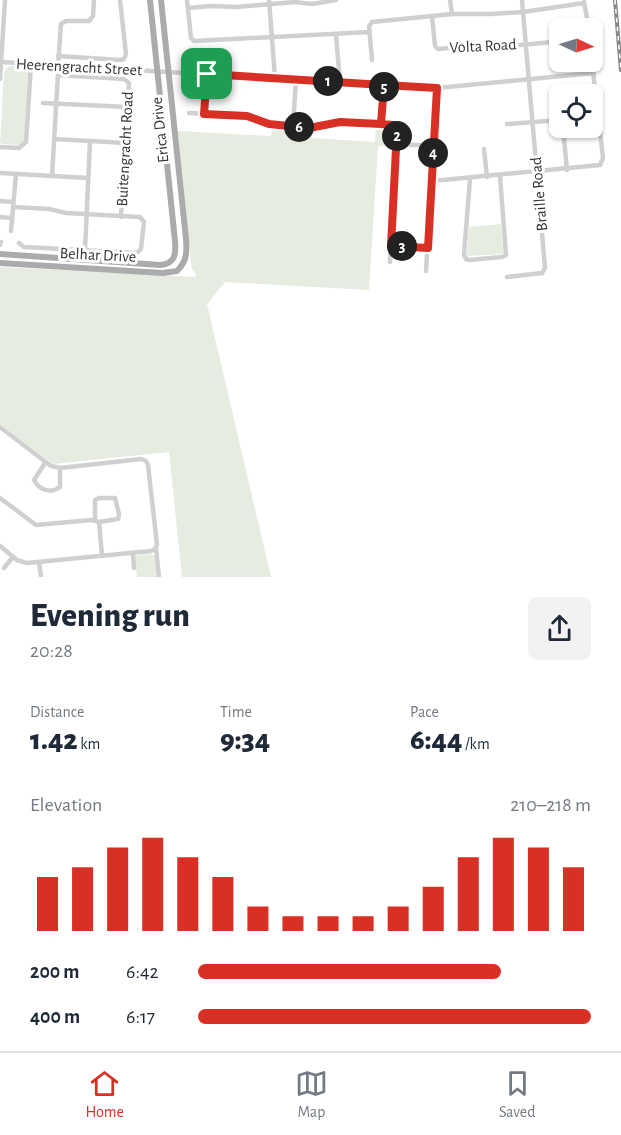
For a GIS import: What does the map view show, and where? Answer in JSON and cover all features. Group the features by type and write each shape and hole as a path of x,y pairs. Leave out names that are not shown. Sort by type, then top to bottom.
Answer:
{"main road":[{"name":"Erica Drive","path":"150,0 176,253"},
{"name":"Erica Drive","path":"161,0 186,258"},
{"name":"Belhar Drive","path":"0,254 160,265 171,262 176,253"},
{"name":"Belhar Drive","path":"0,263 171,273 177,271 186,258"}],"street":[{"path":"0,79 5,0"},
{"path":"52,176 61,24 66,21 89,21 93,16 94,0"},
{"path":"58,56 124,59 126,54 120,0"},
{"path":"187,0 191,38 194,41 370,32"},
{"path":"188,8 336,0"},
{"path":"450,0 452,14"},
{"name":"Braille Road","path":"507,277 542,273 545,268 522,0"},
{"path":"372,60 370,23 375,21 452,14 523,12 584,1 587,18"},
{"path":"269,2 275,78"},
{"name":"Volta Road","path":"432,16 435,45 438,49 461,46 489,48 526,44"},
{"path":"336,35 340,82"},
{"path":"526,44 549,41"},
{"name":"Heerengracht Street","path":"1,62 437,88 593,73"},
{"path":"0,147 19,148 26,142 31,64"},
{"path":"432,181 598,166 603,160 593,73"},
{"path":"204,114 207,74"},
{"name":"Buitengracht Road","path":"58,75 126,79 129,83 122,217"},
{"path":"293,126 296,80"},
{"path":"381,124 384,85"},
{"path":"426,271 437,88"},
{"path":"43,103 128,107"},
{"path":"189,113 247,116 269,124 314,128 340,122 395,126 397,144 390,262"},
{"path":"507,124 549,121"},
{"path":"564,138 567,170"},
{"path":"54,139 126,143"},
{"path":"85,250 90,141"},
{"path":"397,144 434,146"},
{"path":"484,149 487,177"},
{"path":"0,173 88,178"},
{"path":"11,231 16,174"},
{"path":"470,178 464,255 469,260 506,255 500,176"},
{"path":"0,201 66,213 122,217"},
{"path":"0,217 12,218"},
{"name":"Belhar Drive","path":"19,243 24,247 135,254 140,252 143,219 122,217"},
{"path":"391,246 428,248"},
{"path":"0,427 45,464 60,468 141,459 146,461 159,576"},
{"path":"45,464 34,480 36,485 45,490 56,490 60,487 60,468"},
{"path":"0,498 36,525 97,521 118,519 116,498 95,500 97,521 102,556"},
{"path":"0,546 24,563 153,551 156,548"},
{"path":"132,553 134,568"},
{"path":"4,567 13,556"},
{"path":"39,562 40,577"}],"shaded area":[{"path":"9,66 25,67 28,71 24,141 20,145 0,142 4,72"},
{"path":"376,125 395,128 395,146 378,146 369,290 225,282 207,304 271,577 182,577 169,452 53,464 0,424 0,267 195,277 190,253 178,131 271,136 272,126 312,129 312,138 375,142"},
{"path":"501,224 502,254 467,256 469,227"},
{"path":"137,555 155,556 157,577 137,577 135,558"}],"railway":[{"path":"615,0 621,70"}],"route":[{"path":"207,74 204,114 247,116 269,124 309,128 333,122 381,124 384,85 437,88 428,248 391,246 397,129 393,125 381,124 384,85 207,74"}]}
